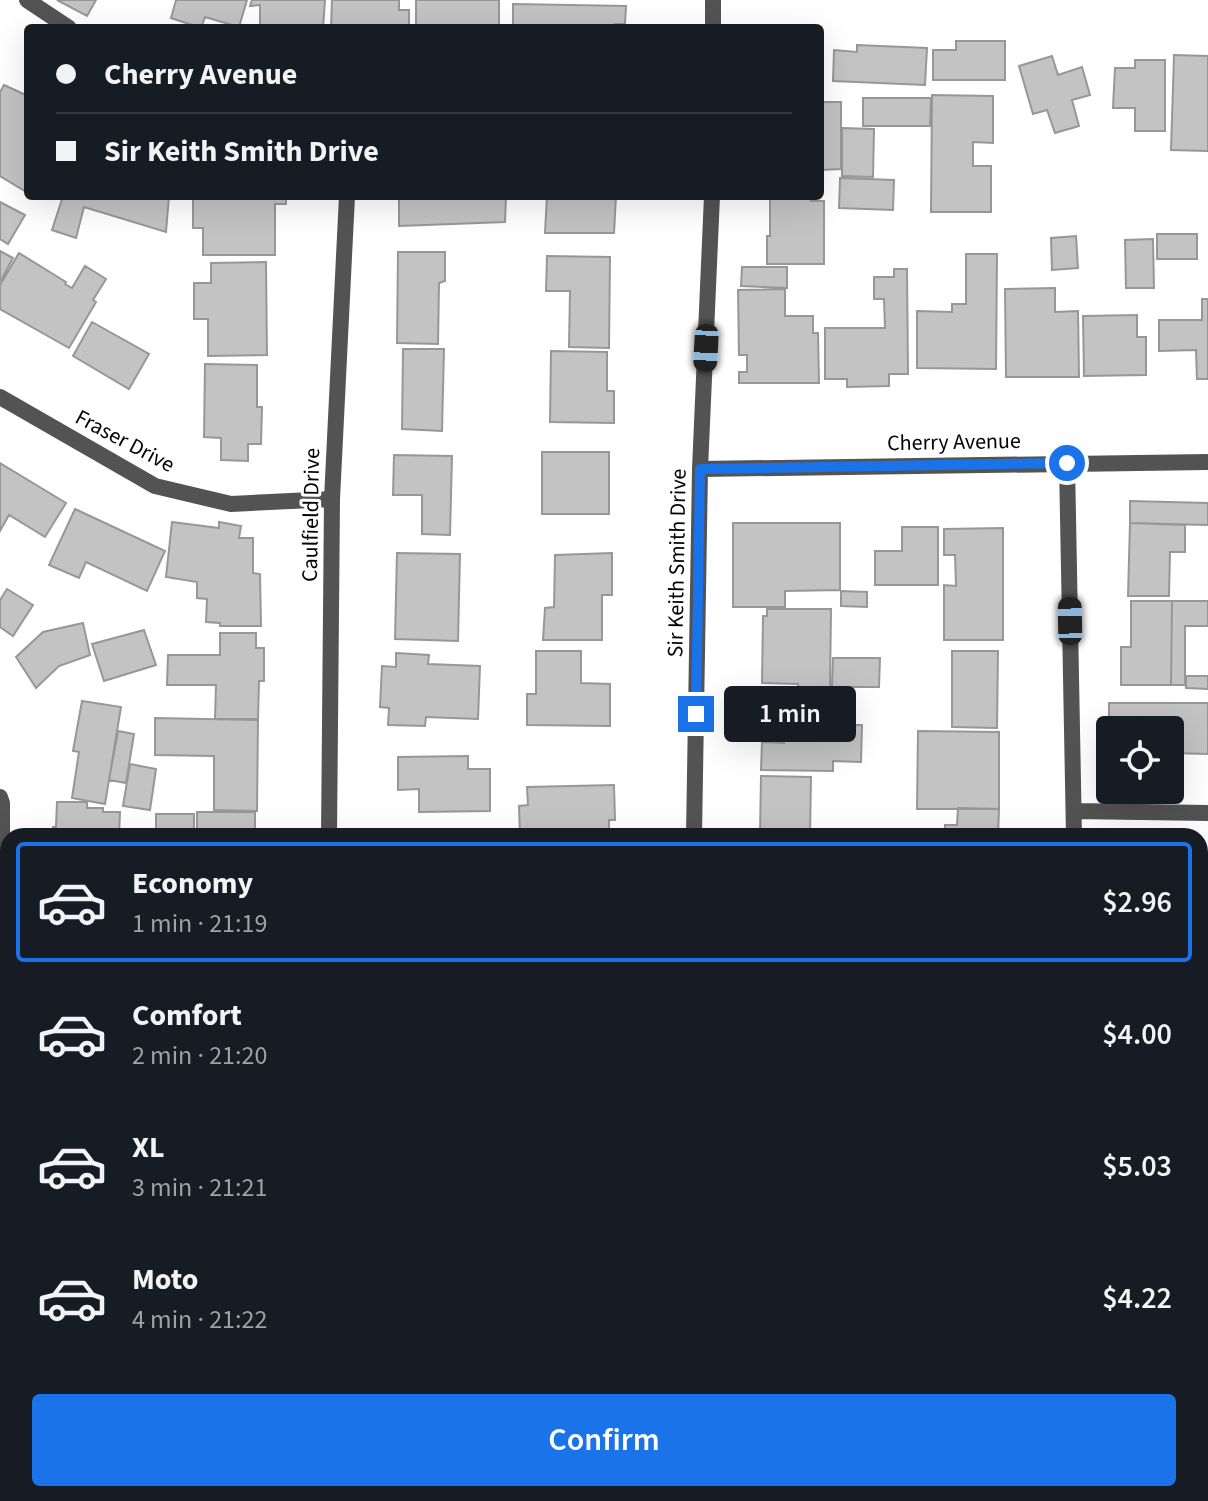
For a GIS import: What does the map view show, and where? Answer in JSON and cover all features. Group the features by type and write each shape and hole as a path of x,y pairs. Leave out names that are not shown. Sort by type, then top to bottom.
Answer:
{"street":[{"path":"27,0 63,24"},
{"path":"713,0 713,24"},
{"name":"Caulfield Drive","path":"329,828 332,499 347,200"},
{"name":"Sir Keith Smith Drive","path":"694,828 700,469 712,200"},
{"name":"Fraser Drive","path":"0,397 155,486 231,504 332,499"},
{"name":"Cherry Avenue","path":"700,469 1208,462"},
{"path":"1067,463 1074,828"},
{"path":"0,797 2,828"},
{"path":"1074,811 1208,813"}],"building":[{"path":"57,0 96,0 87,16"},
{"path":"176,0 247,0 240,24 205,17 202,24 189,24 171,18"},
{"path":"252,0 325,0 323,24 260,24 260,5 250,6"},
{"path":"332,0 399,0 399,10 409,10 409,24 331,24"},
{"path":"416,0 499,0 499,24 416,24"},
{"path":"513,4 626,6 625,24 513,24"},
{"path":"956,41 1005,41 1005,80 933,80 933,50 956,50"},
{"path":"857,45 927,48 925,85 833,81 834,50 857,52"},
{"path":"1174,55 1208,56 1208,151 1171,150"},
{"path":"1052,56 1058,75 1082,67 1090,95 1072,100 1079,126 1055,133 1047,110 1033,114 1019,66"},
{"path":"1135,60 1165,60 1165,131 1135,131 1135,108 1113,108 1115,68 1135,68"},
{"path":"4,85 24,94 24,191 0,176 0,92"},
{"path":"932,95 993,96 993,143 973,142 973,166 991,166 991,212 931,212"},
{"path":"863,98 931,98 930,126 863,126"},
{"path":"824,102 841,102 841,169 824,170"},
{"path":"842,128 874,129 873,177 842,176"},
{"path":"840,178 894,180 893,210 839,208"},
{"path":"62,200 169,200 166,232 84,207 76,238 52,230"},
{"path":"193,200 286,200 286,204 275,204 275,255 203,255 203,228 193,228"},
{"path":"399,200 506,200 505,222 399,226"},
{"path":"547,200 616,200 614,233 545,233"},
{"path":"770,200 824,201 824,264 767,264 767,236 770,236"},
{"path":"0,202 25,215 8,244 0,239"},
{"path":"1157,234 1197,234 1197,259 1157,259"},
{"path":"1076,236 1078,268 1052,270 1051,238"},
{"path":"1153,239 1154,288 1126,288 1125,240"},
{"path":"0,251 13,258 0,282"},
{"path":"398,252 445,252 445,281 439,283 438,344 397,343"},
{"path":"19,253 72,288 85,266 106,279 69,348 0,309 0,285"},
{"path":"966,254 997,254 996,369 917,368 917,311 952,312 952,304 966,304"},
{"path":"547,256 610,257 609,348 569,347 570,291 546,291"},
{"path":"266,262 267,355 208,356 208,319 194,319 194,283 211,283 211,263"},
{"path":"742,267 787,267 787,288 741,286"},
{"path":"894,269 907,269 908,374 889,374 889,386 847,387 847,379 825,379 825,328 885,328 884,299 874,299 874,277 894,277"},
{"path":"1055,288 1055,312 1078,311 1079,377 1006,377 1005,289"},
{"path":"785,289 785,316 813,316 813,333 818,333 819,383 739,383 739,372 747,372 747,355 739,355 738,290"},
{"path":"1202,299 1208,299 1208,379 1197,379 1196,350 1159,351 1159,320 1202,320"},
{"path":"1137,315 1137,337 1146,337 1146,375 1084,376 1083,316"},
{"path":"92,322 149,354 129,389 73,356"},
{"path":"403,349 444,349 442,431 402,429"},
{"path":"551,351 607,352 607,391 614,391 614,423 550,422"},
{"path":"205,364 257,365 257,407 262,407 261,444 248,444 248,461 221,460 221,438 204,437"},
{"path":"542,452 609,452 609,514 542,514"},
{"path":"394,455 452,456 450,535 422,534 422,495 393,495"},
{"path":"0,463 66,503 45,537 9,515 0,531"},
{"path":"1130,501 1208,503 1208,525 1130,523"},
{"path":"75,509 165,551 147,591 86,562 79,578 49,565"},
{"path":"172,522 219,528 219,522 241,526 239,538 253,538 253,573 260,574 261,626 220,626 220,623 206,622 207,599 197,598 197,582 166,577"},
{"path":"733,523 840,523 840,590 785,591 785,607 733,607"},
{"path":"1130,523 1185,525 1185,552 1170,552 1169,596 1128,596"},
{"path":"902,527 938,527 938,585 875,585 875,551 902,551"},
{"path":"1003,528 1003,640 944,640 944,585 956,586 955,555 944,555 944,529"},
{"path":"397,553 460,554 458,641 395,639"},
{"path":"612,553 612,595 602,595 602,640 543,640 545,608 554,607 555,555"},
{"path":"7,589 33,605 13,636 0,627 0,600"},
{"path":"841,591 867,592 867,607 841,606"},
{"path":"1131,601 1172,601 1171,685 1121,685 1121,647 1131,647"},
{"path":"1172,601 1208,601 1208,626 1185,626 1185,685 1171,685"},
{"path":"767,609 831,609 830,689 798,689 798,684 762,683 763,616 767,616"},
{"path":"83,623 90,655 59,666 36,688 16,657 43,632"},
{"path":"144,630 156,665 104,681 92,644"},
{"path":"220,633 256,633 256,648 264,648 264,681 259,681 258,719 215,719 216,685 167,685 168,655 220,655"},
{"path":"536,651 581,651 581,683 610,684 610,726 527,725 527,694 536,694"},
{"path":"952,651 998,651 997,728 952,727"},
{"path":"396,653 429,655 428,664 480,666 478,719 426,717 425,726 388,725 389,708 380,707 382,666 396,667"},
{"path":"833,658 880,658 879,687 832,687"},
{"path":"1186,676 1208,676 1208,689 1186,688"},
{"path":"794,696 833,697 832,725 862,725 861,762 833,761 833,771 761,770 762,742 784,743 785,731 793,731"},
{"path":"82,701 121,707 105,804 72,798 79,752 73,751"},
{"path":"1109,703 1208,703 1208,754 1184,753 1184,716 1109,716"},
{"path":"155,718 258,720 257,811 214,810 214,756 155,755"},
{"path":"118,731 134,734 126,783 109,780"},
{"path":"918,731 999,732 999,809 917,809"},
{"path":"468,756 468,769 490,769 490,811 419,812 419,789 398,790 398,757"},
{"path":"130,764 156,769 150,810 123,806"},
{"path":"761,776 811,777 810,828 760,828"},
{"path":"614,785 615,820 609,820 609,828 520,828 519,806 528,805 527,787"},
{"path":"57,802 87,802 87,808 120,812 119,828 53,828 56,827"},
{"path":"958,808 999,809 998,828 945,828 945,825 957,825"},
{"path":"197,812 255,812 255,828 197,828"},
{"path":"156,814 194,814 194,828 156,828"}],"route":[{"path":"696,714 700,469 1067,463"}]}
